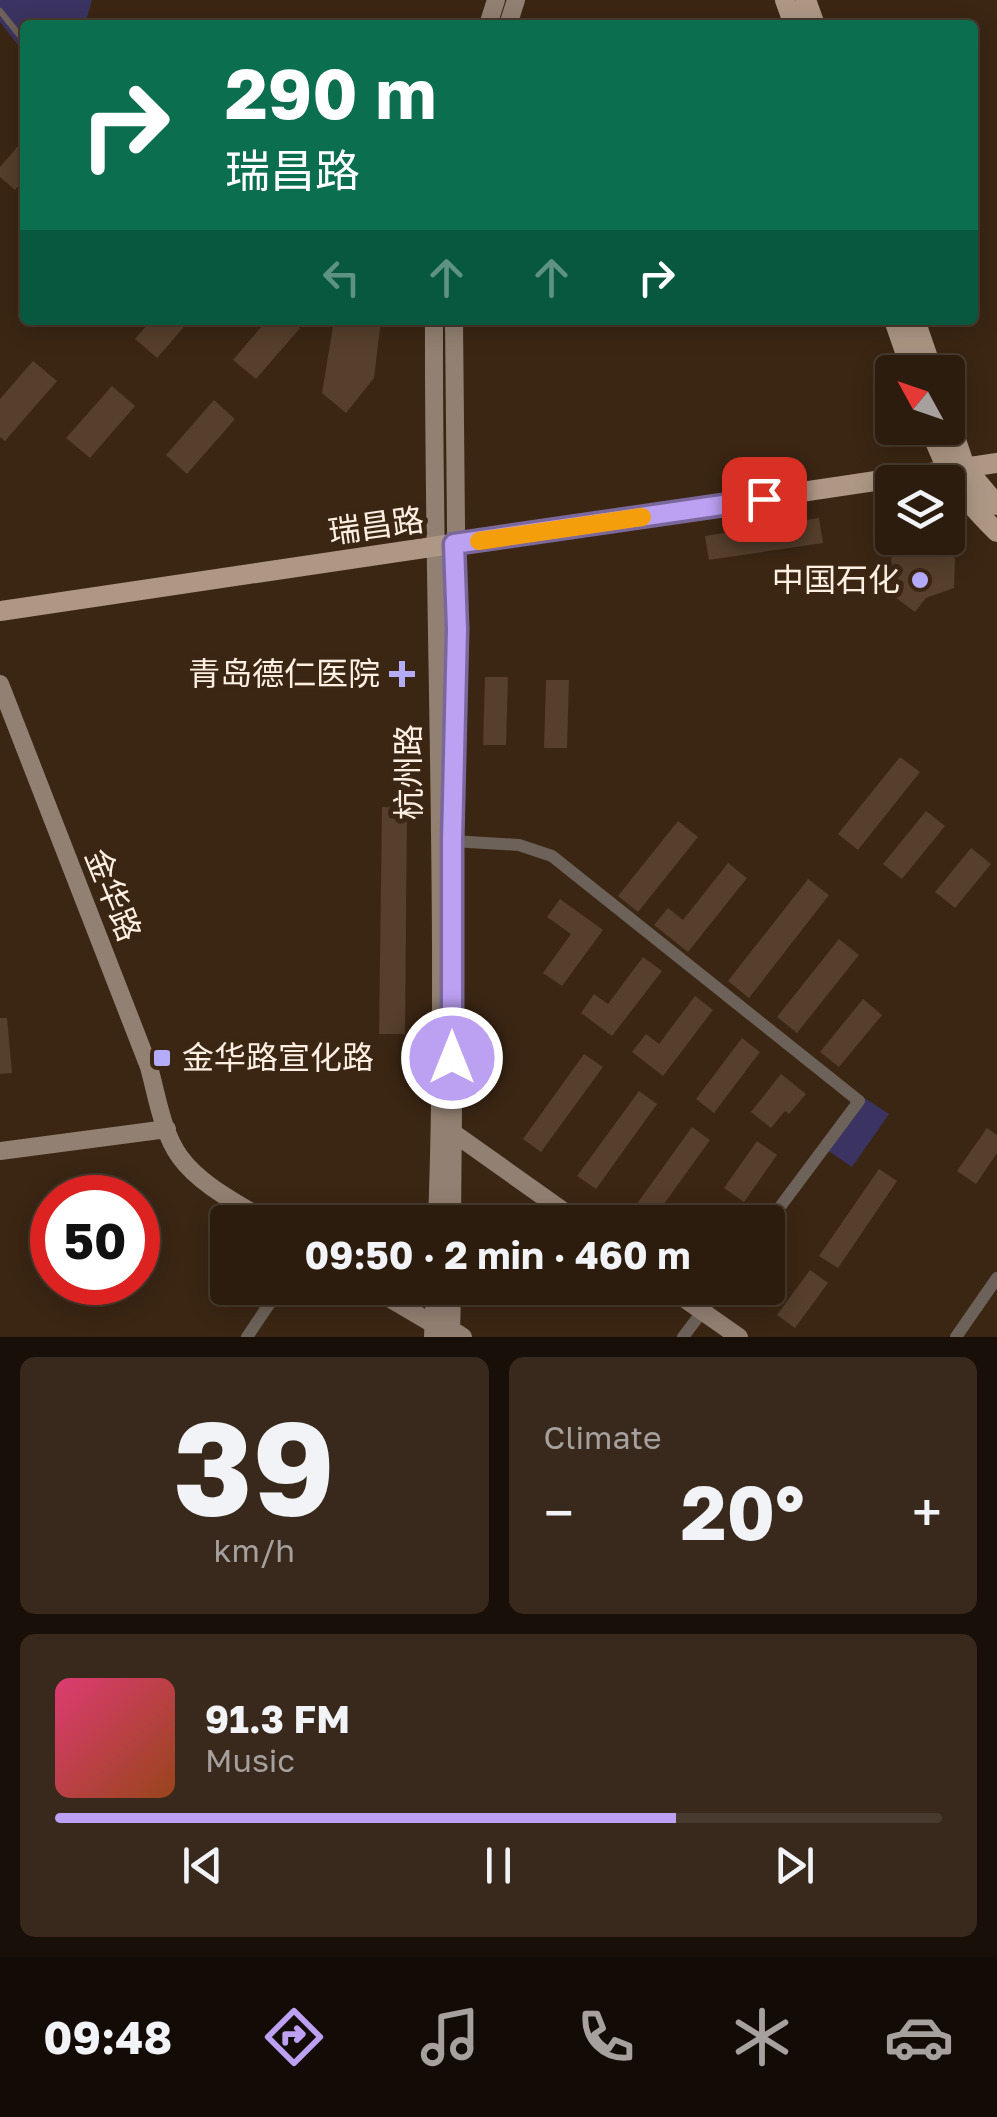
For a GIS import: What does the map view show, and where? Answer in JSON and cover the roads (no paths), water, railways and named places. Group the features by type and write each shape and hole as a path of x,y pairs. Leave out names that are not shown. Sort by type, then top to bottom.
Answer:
{"main road":[{"name":"杭州路","path":"434,325 444,546 457,629 447,1128 439,1205"},
{"name":"杭州路","path":"451,1205 439,694 454,325"},
{"path":"896,325 906,355"},
{"path":"917,325 927,355"},
{"name":"瑞昌路","path":"965,467 997,462"},
{"path":"965,478 997,505"},
{"name":"瑞昌路","path":"0,611 875,481"},
{"path":"965,495 997,532"},
{"name":"金华路","path":"0,684 149,1067 166,1129 179,1156 197,1175 242,1205"},
{"path":"447,1128 555,1205"},
{"path":"0,1150 166,1129"},
{"path":"400,1305 446,1333"},
{"path":"439,1305 446,1333"},
{"path":"446,1333 450,1305"},
{"path":"693,1305 739,1337"}],"street":[{"path":"452,841 519,845 552,856 858,1101 781,1205"},
{"path":"956,1337 997,1278"},
{"path":"247,1337 269,1305"},
{"path":"684,1337 707,1305"}],"lane":[{"path":"0,11 20,36"}],"place":[{"name":"中国石化","path":"920,580"},
{"name":"青岛德仁医院","path":"402,674"},
{"name":"金华路宣化路","path":"162,1058"}]}
